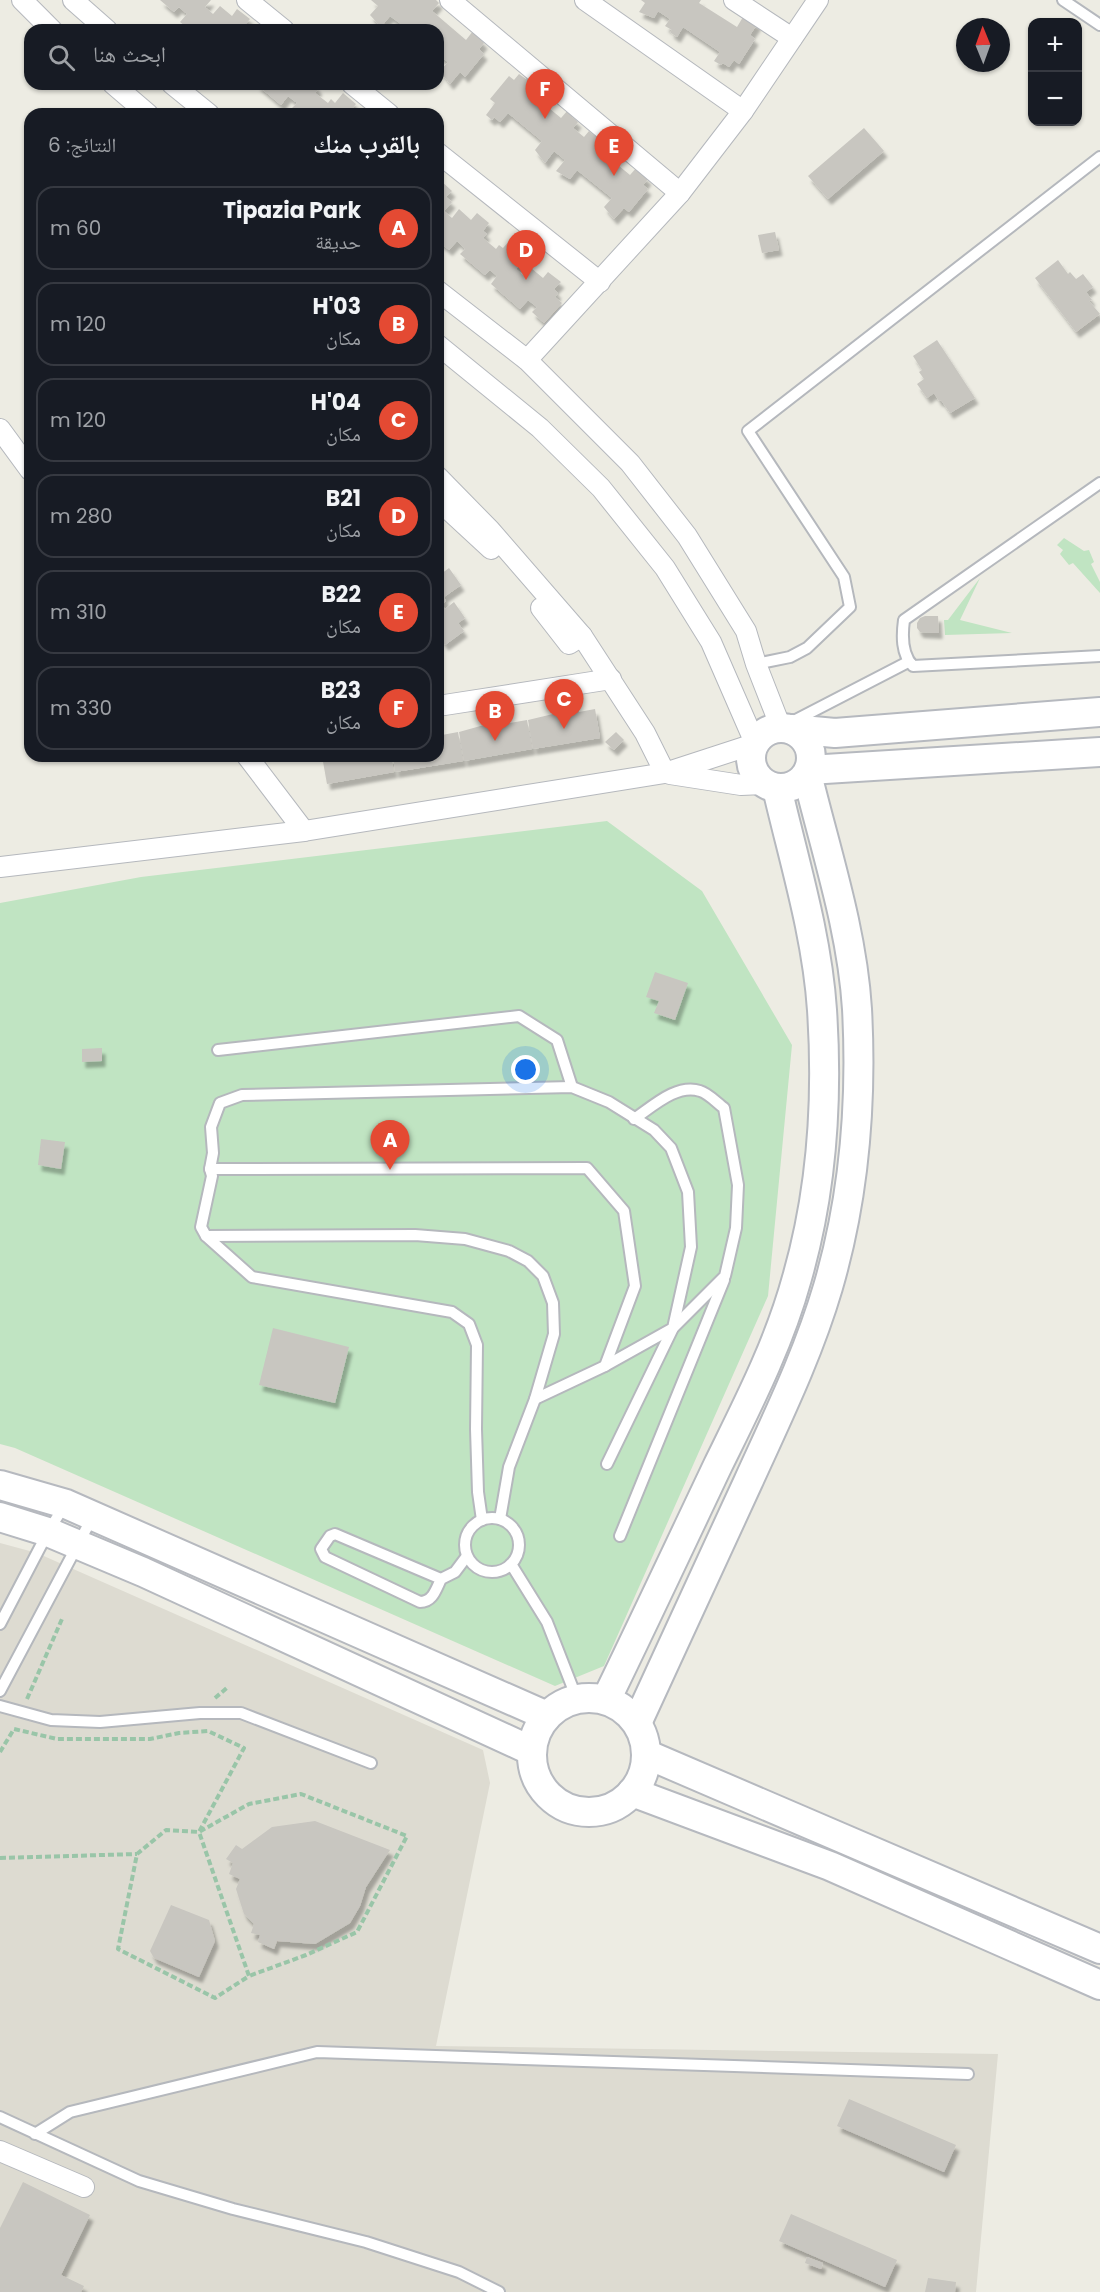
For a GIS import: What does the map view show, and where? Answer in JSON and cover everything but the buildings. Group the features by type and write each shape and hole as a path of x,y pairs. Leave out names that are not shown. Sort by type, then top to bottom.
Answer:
{"street":[{"path":"22,0 46,24"},
{"path":"73,0 100,24"},
{"path":"247,0 277,24"},
{"path":"450,0 680,193"},
{"path":"585,0 743,111"},
{"path":"734,0 792,38"},
{"path":"527,360 680,193 743,111 818,0"},
{"path":"120,90 141,108"},
{"path":"179,90 202,108"},
{"path":"359,90 382,108"},
{"path":"444,158 600,282"},
{"path":"444,296 527,360 630,463 687,536 746,631 756,664 786,729 800,734 806,741 812,760 808,772 794,786 733,784 665,773"},
{"path":"444,350 540,428 601,488 665,568 711,642 754,743 751,761 753,770 770,786 813,940 822,1008 825,1076 822,1144 812,1211 797,1278 777,1342 606,1700"},
{"path":"0,429 24,462"},
{"path":"444,485 490,530 582,636 645,733 665,773"},
{"path":"444,506 498,555 522,582 569,644 582,636"},
{"path":"444,705 611,679"},
{"path":"0,867 304,831 665,773 754,743 771,730 835,733 1100,712"},
{"path":"808,772 1100,752"},
{"path":"252,762 304,831"},
{"path":"637,1723 807,1353 829,1286 844,1217 855,1136 858,1078 857,1008 849,938 808,772"},
{"path":"0,1485 66,1504 547,1716"},
{"path":"0,1517 48,1532 143,1572 532,1751"},
{"path":"577,1699 606,1700 618,1706 637,1723 643,1735 646,1754 644,1772 632,1792 623,1800 602,1810 591,1812 568,1807 548,1794 541,1785 533,1763 532,1751 537,1733 547,1716 557,1708 577,1699"},
{"path":"646,1754 1100,1949"},
{"path":"632,1792 830,1866 1100,1985"},
{"path":"0,2151 84,2187"}],"lane":[{"path":"1063,0 1100,25"},
{"path":"756,664 790,657 807,648 850,607 844,577 748,431 1100,157"},
{"path":"1100,483 904,620 901,638 908,662 913,666 1100,656"},
{"path":"786,729 908,662"},
{"path":"218,1050 519,1016 557,1041 573,1087"},
{"path":"482,1520 478,1492 476,1429 477,1345 469,1324 452,1312 252,1277 206,1236 201,1227 212,1176 210,1169 213,1154 211,1127 220,1103 242,1095 573,1087 609,1102 654,1131 671,1148 688,1192 691,1247 673,1328 607,1464"},
{"path":"620,1536 726,1276 736,1228 738,1185 724,1108 699,1090 681,1090 664,1098 634,1119"},
{"path":"210,1169 587,1168 624,1211 635,1286 605,1366"},
{"path":"206,1236 415,1235 465,1239 509,1251 528,1261 543,1276 553,1303 554,1334 535,1399 509,1467 500,1519"},
{"path":"535,1399 605,1366 673,1328 726,1276"},
{"path":"0,1624 48,1532 66,1504"},
{"path":"0,1691 93,1516"},
{"path":"500,1519 508,1523 518,1538 516,1556 504,1569 487,1572 479,1569 467,1556 465,1539 469,1531 482,1520 500,1519"},
{"path":"441,1579 335,1534 330,1536 321,1549 325,1557 420,1602 427,1602 431,1599 441,1579 455,1572 467,1556"},
{"path":"511,1564 547,1622 577,1699"},
{"path":"0,1706 51,1720 100,1722 179,1715 241,1713 371,1763"},
{"path":"35,2134 70,2112 317,2052 968,2074"},
{"path":"0,2117 139,2181 233,2210 366,2242 459,2272 499,2292"}],"path":[{"path":"38,1702 27,1699 62,1619"},
{"path":"212,1700 228,1687"},
{"path":"0,1752 14,1729 57,1739 150,1739 179,1733 208,1731 244,1748 199,1832 249,1976"},
{"path":"0,1858 136,1854 166,1830 199,1832 249,1804 301,1794 407,1836 357,1932 306,1955 249,1976 215,1998 118,1949 136,1854"}],"shaded area":[{"path":"0,1543 37,1553 483,1750 490,1783 436,2046 998,2054 976,2292 0,2292"}],"green space":[{"path":"1064,538 1084,551 1089,550 1094,562 1091,564 1100,582 1100,593 1073,563 1069,565 1060,554 1063,550 1057,545"},
{"path":"980,578 960,620 1012,633 945,635 944,620 948,620"},
{"path":"607,821 702,891 792,1045 768,1296 604,1666 555,1686 15,1448 0,1444 0,903 141,877"}],"place":[{"name":"B23","path":"545,119"},
{"name":"B22","path":"614,176"},
{"name":"B21","path":"526,280"},
{"name":"H'04","path":"564,729"},
{"name":"H'03","path":"495,741"},
{"name":"Tipazia Park","path":"390,1170"}]}
